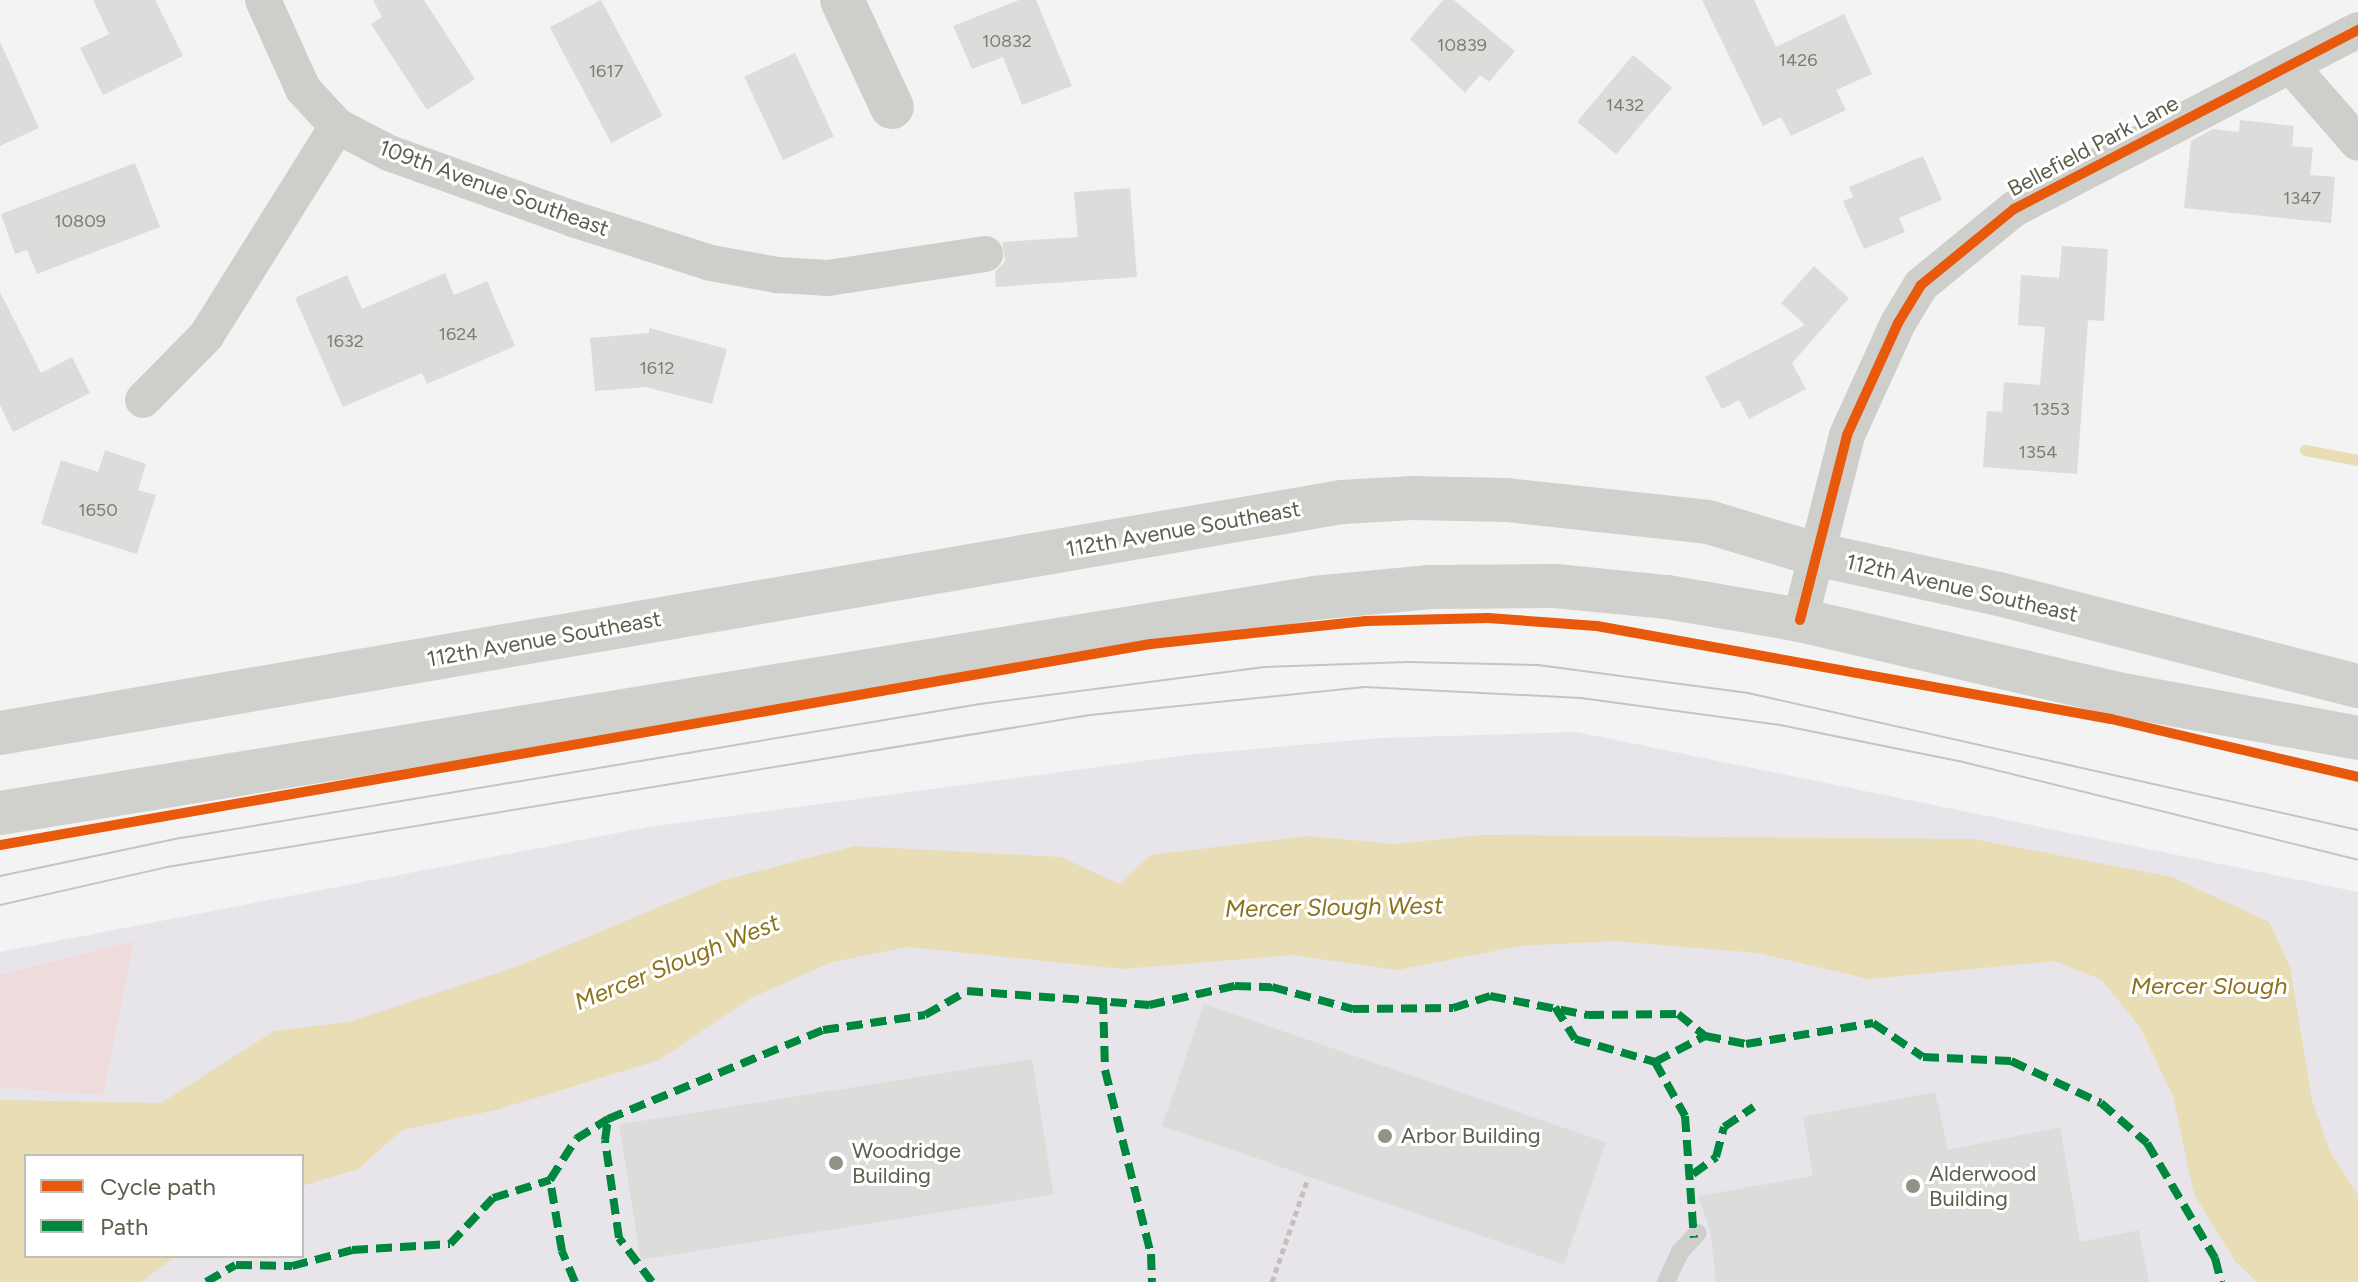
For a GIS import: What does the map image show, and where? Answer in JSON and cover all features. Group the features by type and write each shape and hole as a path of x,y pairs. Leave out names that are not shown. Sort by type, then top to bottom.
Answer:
{"main road":[{"name":"112th Avenue Southeast","path":"0,733 1342,502 1507,500 1708,522 1815,554 1999,594 2358,686"},
{"path":"0,813 1314,598 1430,587 1555,586 1667,597 1800,620 2117,694 2358,738"}],"street":[{"name":"109th Avenue Southeast","path":"263,0 303,89 337,126 389,153 711,263 828,278 985,254"},
{"path":"842,0 892,107"},
{"name":"Bellefield Park Lane","path":"1800,620 1847,435 1898,323 1921,285 2014,209 2358,30"},
{"path":"2290,65 2358,143"},
{"path":"143,400 206,336 337,126"}],"lane":[{"path":"1666,1282 1680,1252 1698,1233"}],"path":[{"path":"1272,1282 1308,1178"}],"shaded area":[{"path":"1577,732 2358,892 2358,1282 0,1282 0,952 648,827 1195,754 1381,738"},
{"path":"134,941 103,1095 0,1087 0,975"}],"water":[{"name":"Mercer Slough","path":"1483,835 1973,839 2172,877 2269,922 2290,967 2312,1100 2330,1152 2358,1195 2358,1282 2257,1282 2235,1261 2194,1194 2173,1096 2141,1029 2102,980 2055,961 1869,979 1758,953 1615,941 1520,946 1397,970 1292,955 1122,969 908,947 832,962 751,998 659,1060 496,1110 402,1130 358,1169 304,1185 304,1154 24,1154 24,1258 173,1258 141,1282 0,1282 0,1100 161,1103 274,1031 349,1022 518,966 724,880 855,846 1061,857 1119,884 1151,855 1308,836 1394,844"}],"building":[{"path":"93,0 155,0 183,56 103,95 80,48 109,34"},
{"path":"373,0 424,0 475,79 427,110 371,24 382,17"},
{"path":"601,0 663,116 611,143 550,27"},
{"path":"1019,0 1036,0 1072,86 1022,105 1003,57 972,69 953,26"},
{"path":"1443,0 1454,0 1515,51 1489,82 1480,75 1465,93 1410,39"},
{"path":"1702,0 1754,0 1776,47 1844,14 1872,74 1836,90 1846,110 1791,136 1781,117 1763,126"},
{"path":"0,42 39,128 0,146"},
{"path":"795,53 834,136 783,160 744,77"},
{"path":"1633,55 1672,88 1616,154 1577,122"},
{"path":"2240,120 2294,126 2292,146 2313,148 2310,175 2335,177 2331,223 2184,208 2191,141 2213,129 2239,132"},
{"path":"1923,156 1942,200 1899,218 1905,232 1864,249 1843,201 1853,197 1849,187"},
{"path":"135,163 160,227 37,274 27,250 15,254 1,214"},
{"path":"1130,188 1137,277 996,287 995,272 1005,261 1002,242 1078,237 1074,192"},
{"path":"2062,246 2108,249 2104,321 2088,320 2077,474 1983,467 1987,411 2002,412 2004,382 2040,385 2045,327 2018,325 2021,275 2059,278"},
{"path":"1814,266 1849,298 1792,363 1806,389 1749,419 1739,400 1722,409 1705,377 1805,325 1781,303"},
{"path":"445,273 454,295 487,281 515,346 427,384 422,373 343,407 295,298 347,275 362,309"},
{"path":"0,292 41,373 72,357 90,393 13,432 0,405"},
{"path":"649,328 727,349 712,404 646,387 595,391 590,338 649,333"},
{"path":"105,450 146,464 138,490 156,495 137,554 41,524 61,460 98,472"},
{"name":"Arbor Building","path":"1204,1004 1606,1142 1564,1264 1162,1126"},
{"name":"Woodridge Building","path":"1032,1059 1053,1194 641,1260 619,1124"},
{"name":"Alderwood Building","path":"1935,1092 1948,1150 2060,1127 2080,1242 2139,1230 2149,1282 1716,1282 1710,1230 1698,1196 1813,1176 1803,1117"}],"waterway":[{"path":"2305,450 2358,460"}],"tram line":[{"path":"0,876 181,838 980,704 1265,667 1408,662 1538,665 1748,693 2358,830"},
{"path":"0,905 167,867 1090,715 1365,687 1581,698 1780,725 1959,761 2358,860"}],"marked path":[{"path":"652,1282 619,1238 605,1140 608,1119 823,1030 925,1015 967,991 1149,1005 1235,986 1272,987 1353,1009 1453,1008 1490,996 1588,1015 1678,1014 1705,1036 1746,1044 1873,1023 1923,1057 2011,1061 2101,1103 2147,1143 2215,1258 2221,1282"},
{"path":"1103,998 1105,1070 1151,1254 1152,1282"},
{"path":"1555,1007 1575,1039 1655,1062 1705,1036"},
{"path":"1655,1062 1685,1116 1694,1238"},
{"path":"1693,1174 1716,1157 1724,1127 1754,1107"},
{"path":"575,1282 562,1251 550,1180 576,1139 608,1119"},
{"path":"206,1282 236,1265 292,1266 352,1250 450,1244 493,1198 550,1180"}],"cycle path":[{"path":"1800,620 1847,435 1898,323 1921,285 2014,209 2358,30"},
{"path":"0,845 1151,644 1366,621 1488,618 1597,626 2111,719 2358,777"}],"place":[{"name":"Arbor Building","path":"1385,1136"},
{"name":"Woodridge Building","path":"836,1163"},
{"name":"Alderwood Building","path":"1913,1186"}],"water label":[{"name":"Mercer Slough West","path":"1334,907"},
{"name":"Mercer Slough West","path":"677,962"}]}
